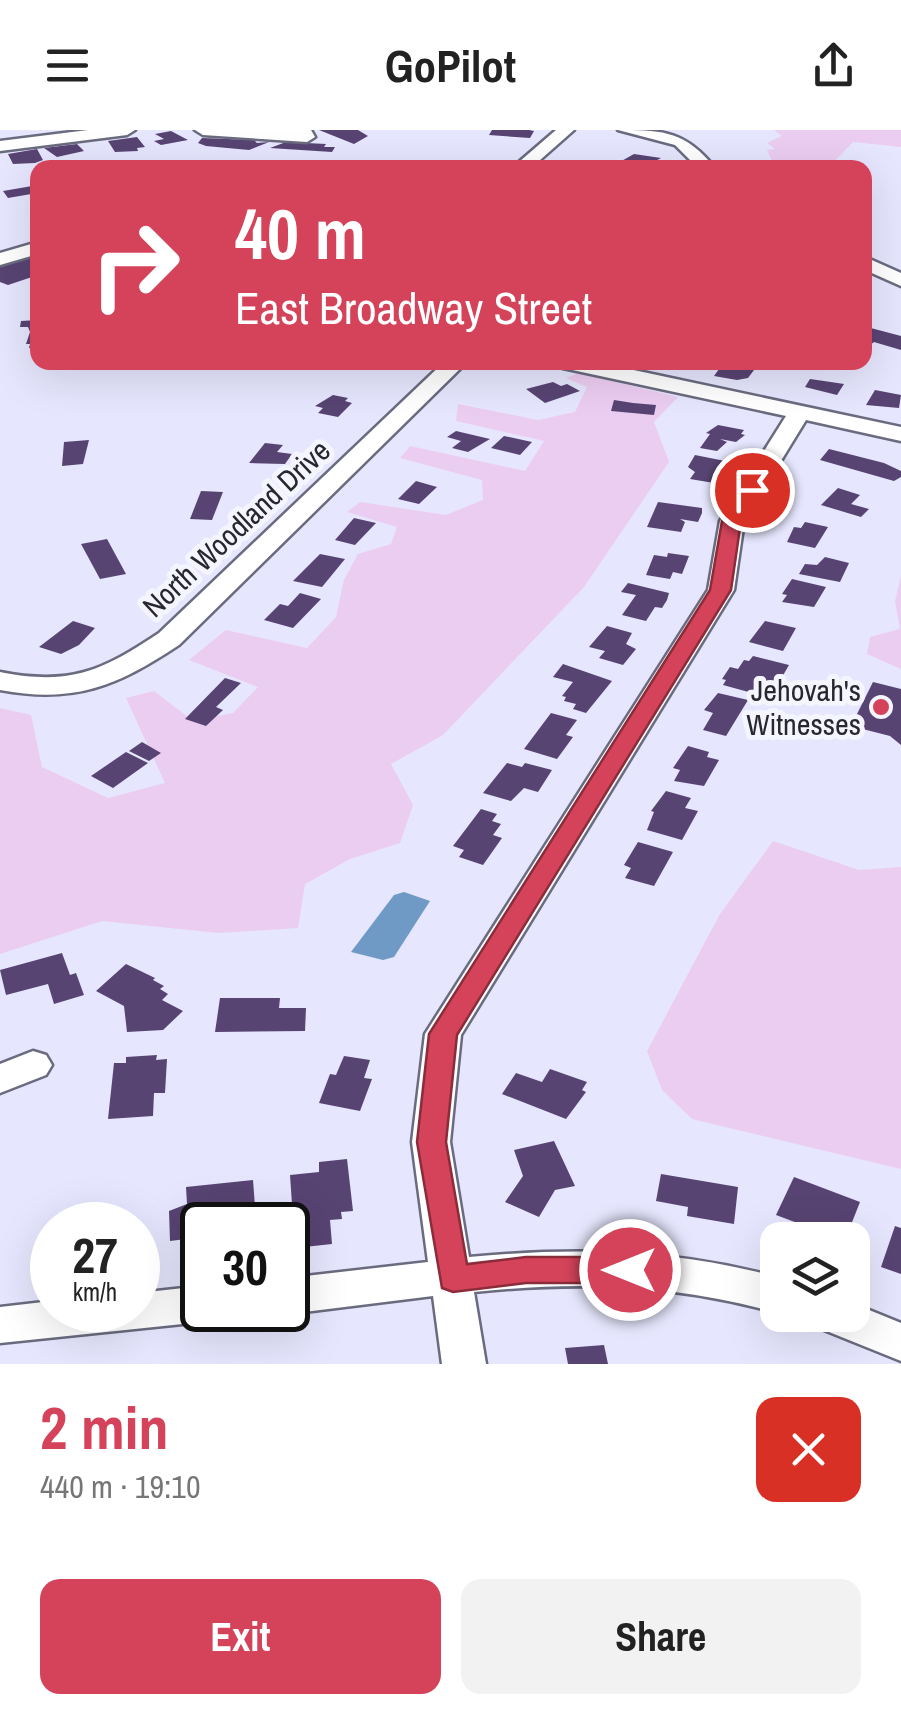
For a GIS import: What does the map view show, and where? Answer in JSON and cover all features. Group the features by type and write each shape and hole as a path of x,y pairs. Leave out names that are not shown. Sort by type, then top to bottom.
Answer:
{"street":[{"path":"0,146 126,130"},
{"path":"203,130 306,137 297,130"},
{"path":"530,160 566,130"},
{"path":"626,130 680,141 699,160"},
{"path":"0,259 30,250"},
{"path":"872,266 901,280"},
{"name":"North Woodland Drive","path":"0,681 34,689 84,687 122,670 169,639 449,370"},
{"path":"600,370 901,434"},
{"path":"464,1364 432,1142 443,1034 720,590 732,521 799,413"},
{"path":"310,1294 526,1270 630,1270 709,1276 760,1290"},
{"path":"0,1325 180,1306"},
{"path":"870,1330 901,1342"}],"shaded area":[{"path":"774,130 901,130 901,147 853,142 836,160 772,160 767,150 775,149 767,143 782,136"},
{"path":"578,373 678,397 654,422 669,462 584,587 443,735 391,764 413,805 400,843 350,859 305,884 298,928 218,933 102,921 0,954 0,708 31,715 42,767 108,798 165,783 126,698 154,691 193,721 233,713 258,687 189,660 226,630 307,648 336,617 344,580 358,554 391,544 397,527 347,512 360,502 446,515 483,500 482,480 400,458 410,446 525,471 544,441 456,421 458,404 538,420 575,412 587,387 566,378"},
{"path":"901,576 901,669 867,654 870,637 900,629 895,601"},
{"path":"773,841 859,870 901,867 901,1169 692,1119 662,1090 647,1051 720,914"}],"water":[{"path":"404,892 430,901 394,957 383,960 351,952 394,895"}],"building":[{"path":"319,130 358,130 368,136 354,144"},
{"path":"492,130 534,131 530,138 489,135"},
{"path":"171,131 188,140 161,145 154,141 164,139 155,134"},
{"path":"137,137 145,147 137,148 138,151 115,152 108,141"},
{"path":"202,138 269,142 249,150 206,146 198,143"},
{"path":"286,142 335,147 332,152 270,148"},
{"path":"77,144 84,151 57,157 44,148"},
{"path":"37,149 43,160 13,164 8,154"},
{"path":"634,154 661,158 657,160 623,160"},
{"path":"30,186 30,194 8,198 3,191"},
{"path":"30,258 30,278 8,285 0,282 0,267"},
{"path":"30,320 30,332 28,327 20,327 21,321"},
{"path":"872,328 901,336 901,350 874,342"},
{"path":"718,370 754,370 748,378 737,380 714,376"},
{"path":"810,379 844,384 837,395 805,387"},
{"path":"553,382 580,391 545,403 526,389"},
{"path":"875,390 901,395 899,408 866,405"},
{"path":"333,395 348,398 345,401 352,403 338,417 318,413 323,408 315,406"},
{"path":"614,400 656,405 654,415 611,411"},
{"path":"718,425 744,430 741,434 745,435 736,442 720,439 727,442 717,451 700,448 710,434 706,433"},
{"path":"456,431 490,439 468,452 452,448 461,441 447,437"},
{"path":"504,436 532,442 520,455 491,448"},
{"path":"89,440 83,464 62,466 64,442"},
{"path":"265,443 283,445 277,452 292,454 285,464 249,463"},
{"path":"829,449 884,463 901,471 901,477 894,481 820,460"},
{"path":"695,455 725,461 714,483 690,479 695,472 688,467"},
{"path":"416,481 437,487 419,504 398,499"},
{"path":"838,488 860,495 851,504 869,509 861,517 821,505"},
{"path":"201,491 223,492 212,520 190,519"},
{"path":"658,502 702,508 702,513 698,522 680,519 685,522 681,532 647,527"},
{"path":"354,518 376,523 355,545 335,540"},
{"path":"805,522 828,527 815,548 787,542 794,527 801,528"},
{"path":"107,539 126,574 100,579 81,544"},
{"path":"668,553 689,556 682,574 673,572 670,579 646,575 654,555 667,557"},
{"path":"320,554 345,559 322,587 293,581"},
{"path":"825,557 849,563 840,582 799,574 805,564 817,565"},
{"path":"792,579 826,587 814,607 782,602 787,595 782,594"},
{"path":"628,583 669,593 667,600 662,608 655,607 646,621 622,615 636,595 621,592"},
{"path":"300,593 321,599 293,628 264,620 280,604 288,606"},
{"path":"73,621 95,628 79,645 61,654 39,647"},
{"path":"765,621 796,628 783,651 749,642"},
{"path":"607,626 632,633 626,644 636,649 623,665 599,658 605,651 589,647"},
{"path":"753,656 789,665 770,698 723,685 726,680 722,679 730,667 738,669"},
{"path":"563,664 612,681 586,713 573,709 576,704 564,701 566,697 562,696 573,682 553,677"},
{"path":"225,678 241,683 216,707 223,710 206,726 185,719"},
{"name":"Jehovah's Witnesses","path":"873,682 901,689 901,745 890,736 851,726"},
{"path":"718,693 748,700 726,736 703,730 713,713 704,710"},
{"path":"551,713 577,720 566,735 573,737 557,759 524,749"},
{"path":"142,742 161,753 149,761 129,751"},
{"path":"688,746 709,752 707,757 719,760 704,786 674,781 680,770 673,768"},
{"path":"126,752 148,763 113,788 91,776"},
{"path":"507,763 552,770 538,792 524,788 511,801 483,793"},
{"path":"666,791 691,798 685,808 698,811 682,840 647,830 654,812 651,811"},
{"path":"481,809 497,814 492,821 501,824 493,835 502,838 483,865 459,857 464,850 453,846"},
{"path":"638,842 673,852 654,886 625,878 631,868 624,865"},
{"path":"62,953 70,975 76,973 84,995 54,1004 48,984 6,995 0,970"},
{"path":"126,964 155,978 164,986 160,989 168,994 162,1000 183,1011 163,1030 127,1032 124,1006 96,991"},
{"path":"220,998 280,998 279,1008 306,1008 305,1031 215,1032"},
{"path":"157,1055 156,1060 167,1059 165,1093 154,1093 153,1116 108,1119 114,1063 126,1063 126,1057"},
{"path":"344,1056 370,1060 364,1078 372,1079 360,1111 319,1103 330,1074 336,1075"},
{"path":"550,1069 587,1082 582,1090 586,1092 566,1119 502,1094 516,1073 542,1082"},
{"path":"554,1141 575,1186 555,1190 539,1217 505,1202 523,1176 514,1150"},
{"path":"347,1159 353,1211 341,1212 342,1219 330,1220 332,1244 310,1246 310,1202 292,1202 290,1175 319,1172 319,1162"},
{"path":"661,1174 738,1187 734,1224 687,1216 688,1207 656,1201"},
{"path":"794,1177 860,1202 852,1222 795,1222 776,1215"},
{"path":"253,1180 255,1202 187,1202 186,1187"},
{"path":"180,1207 180,1240 170,1241 169,1211"},
{"path":"895,1226 901,1228 901,1274 881,1267"},
{"path":"604,1345 608,1364 568,1364 565,1348"}],"place":[{"name":"Jehovah's Witnesses","path":"881,707"}],"route":[{"path":"630,1270 526,1270 453,1279 432,1142 443,1034 720,590 732,521 752,490"}]}
